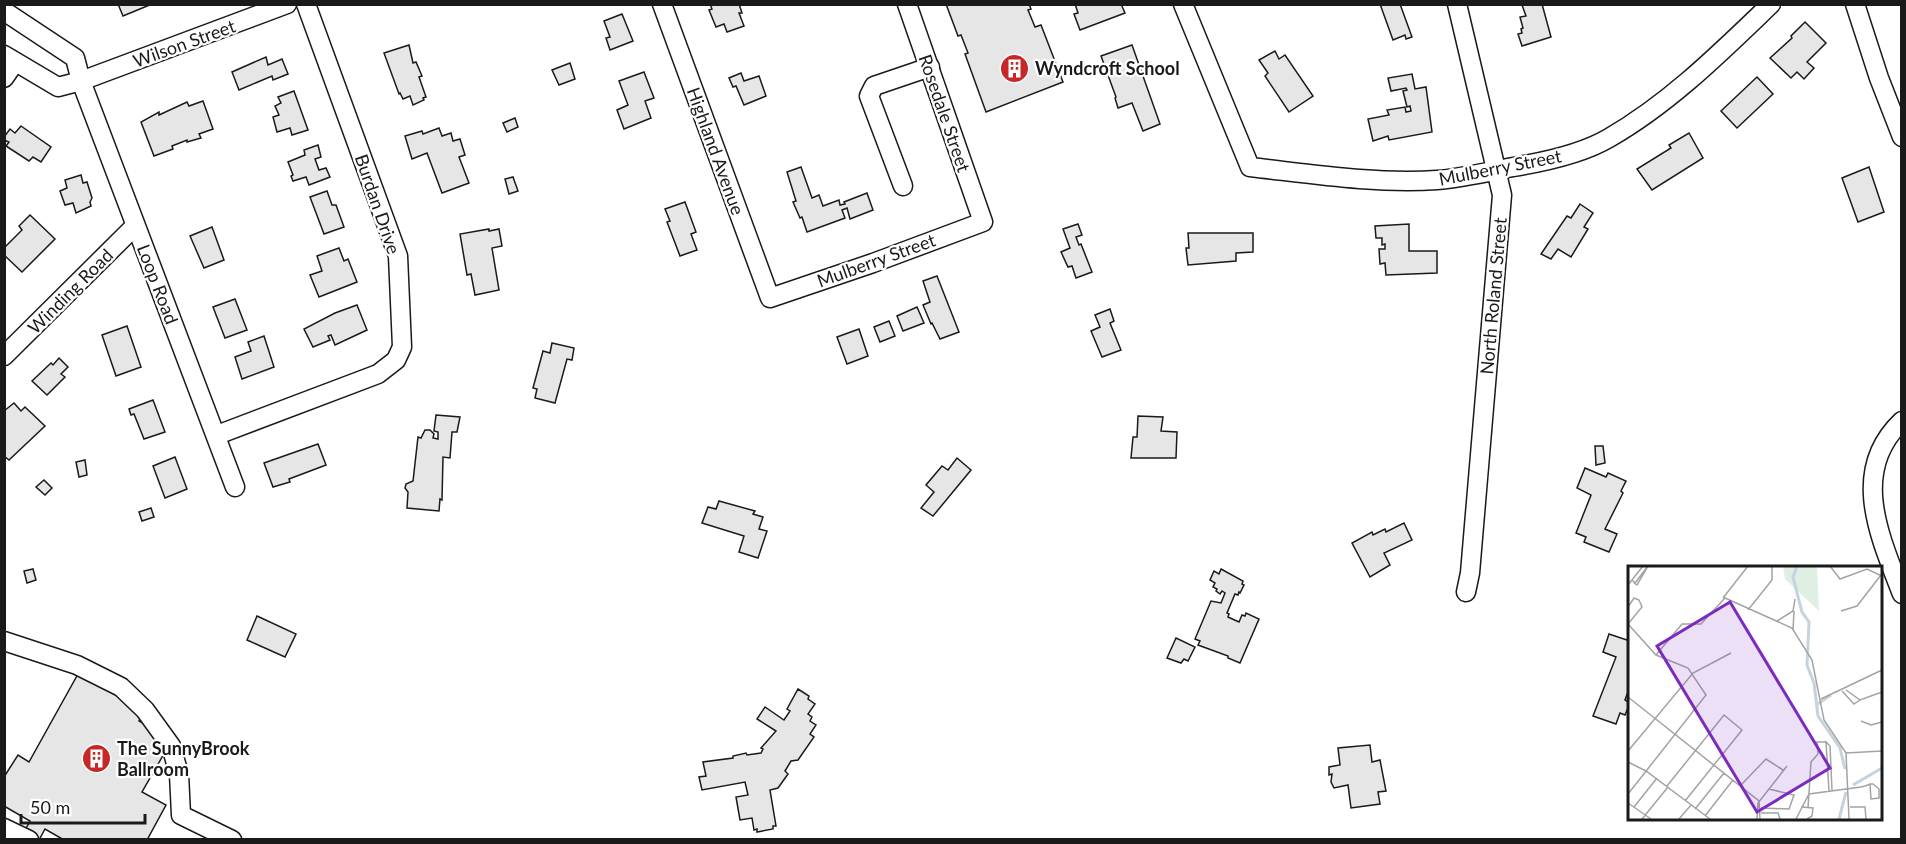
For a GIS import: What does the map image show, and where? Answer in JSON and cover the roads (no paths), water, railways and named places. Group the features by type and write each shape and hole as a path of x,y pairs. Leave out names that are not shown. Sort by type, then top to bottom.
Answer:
{"street":[{"name":"Wilson Street","path":"10,59 58,87 81,81 287,4"},
{"name":"Burdan Drive","path":"217,435 378,374 396,360 402,347 398,256 306,4"},
{"name":"Highland Avenue","path":"662,4 770,298"},
{"name":"Rosedale Street","path":"907,4 983,222"},
{"name":"Mulberry Street","path":"1184,4 1250,166 1367,180 1437,180 1497,170 1561,157 1608,139 1662,101 1712,61 1771,4"},
{"name":"North Roland Street","path":"1457,4 1502,195 1470,573 1466,592"},
{"path":"1855,4 1879,78 1902,137"},
{"path":"4,11 75,58 81,81"},
{"path":"4,78 10,59"},
{"path":"903,186 869,96 874,86 930,67"},
{"name":"Loop Road","path":"81,81 236,487"},
{"name":"Mulberry Street","path":"770,298 983,222"},
{"name":"Winding Road","path":"4,356 135,226"},
{"path":"1902,421 1886,438 1879,452 1872,488 1875,518 1902,594"},
{"path":"4,641 76,664 121,687 145,710 171,746 179,774 181,815 232,840"},
{"path":"4,828 29,840"}],"place":[{"name":"Wyndcroft School","path":"1014,68"},
{"name":"The SunnyBrook Ballroom","path":"96,758"}]}
